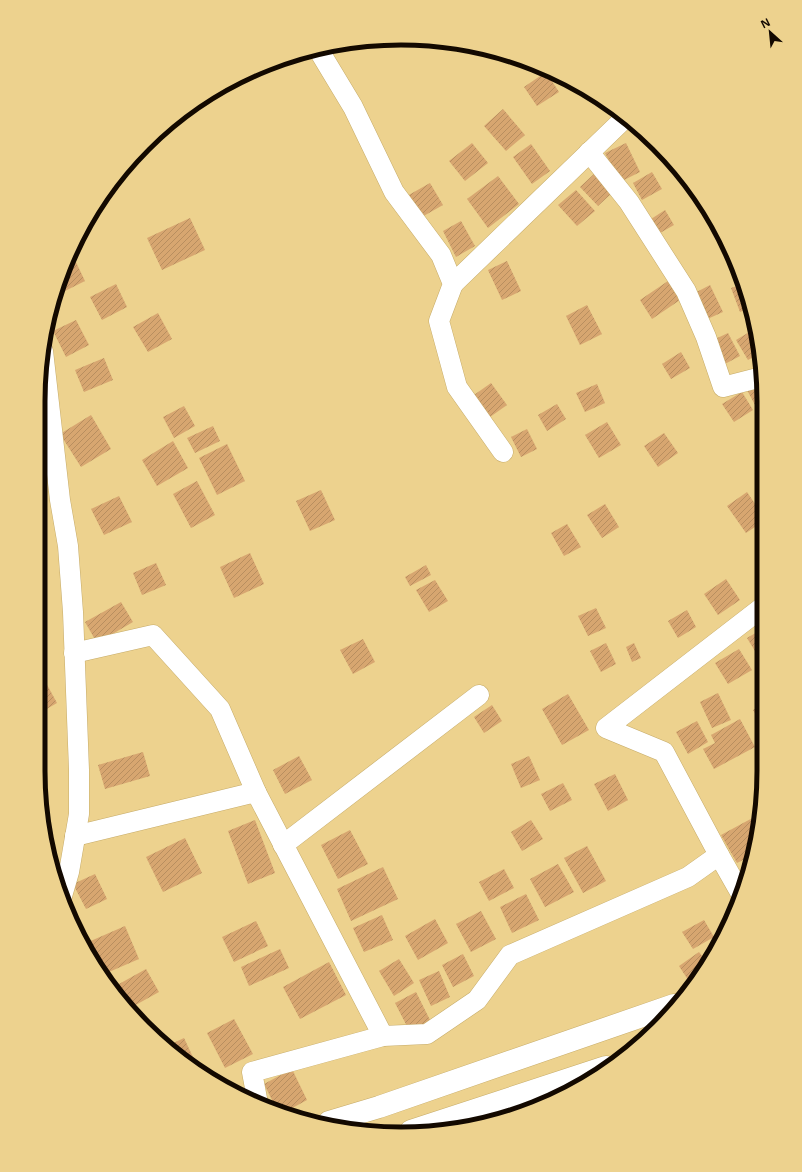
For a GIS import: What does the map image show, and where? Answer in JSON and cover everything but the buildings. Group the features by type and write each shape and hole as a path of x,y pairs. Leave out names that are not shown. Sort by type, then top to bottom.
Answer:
{"main road":[{"path":"334,1120 379,1107 668,1007"},
{"path":"427,1126 591,1072"}],"street":[{"path":"321,54 353,107 394,192 441,254 453,284"},
{"path":"503,452 458,386 439,321 453,284 621,122"},
{"path":"589,152 630,202 686,291 706,337 723,387 756,379"},
{"path":"46,378 60,500 68,546 74,652 79,814 69,872 65,887"},
{"path":"737,887 664,752 606,728 757,611"},
{"path":"74,652 153,635 220,710 256,792 383,1036"},
{"path":"283,845 479,695"},
{"path":"75,836 256,792"},
{"path":"256,1096 252,1072 383,1036 427,1034 477,1000 510,955 688,877 719,855"}]}
